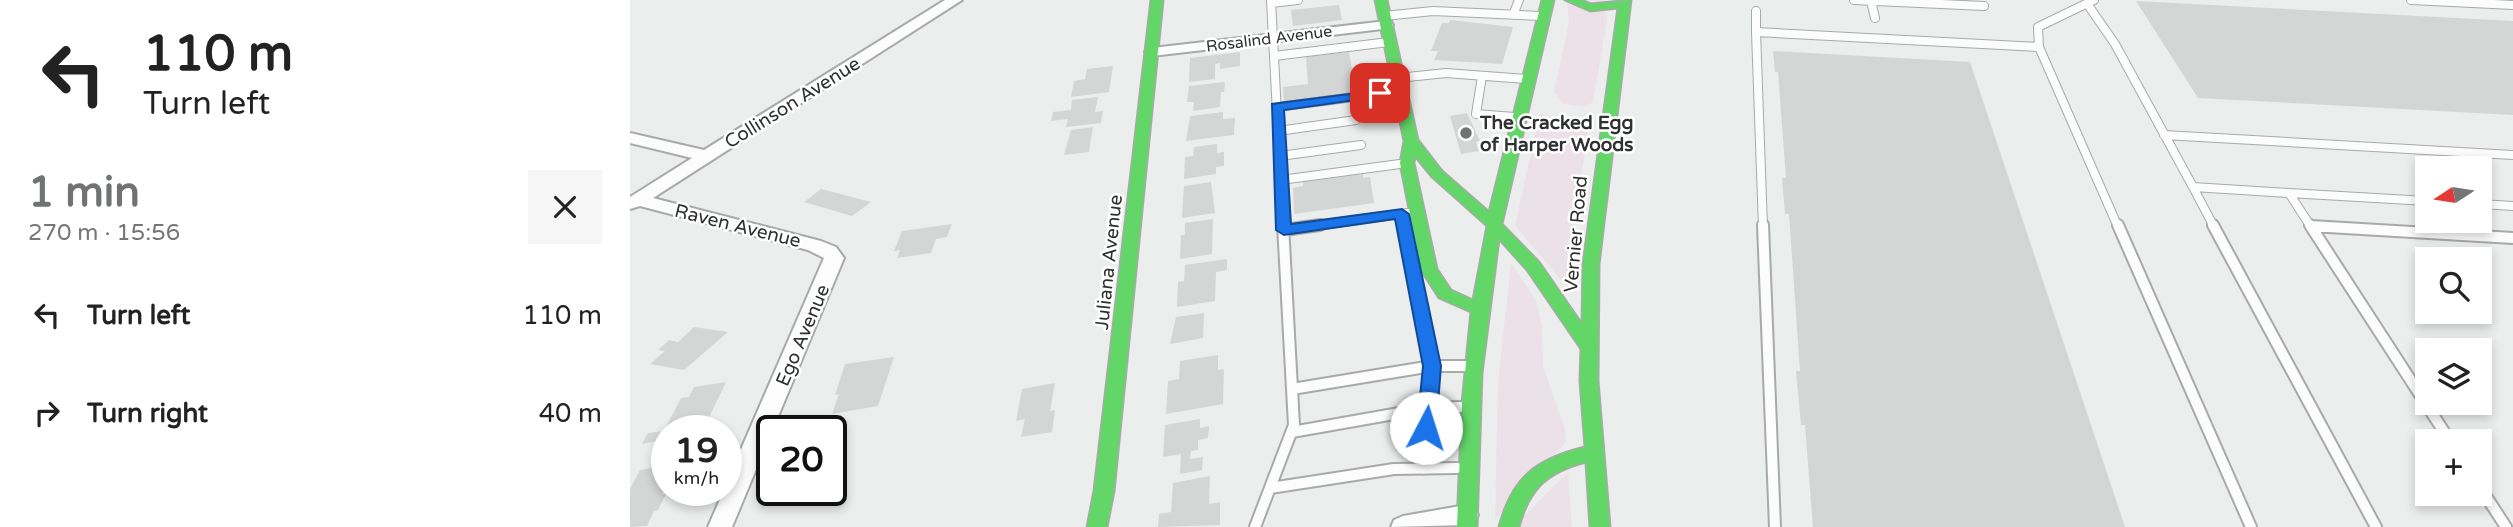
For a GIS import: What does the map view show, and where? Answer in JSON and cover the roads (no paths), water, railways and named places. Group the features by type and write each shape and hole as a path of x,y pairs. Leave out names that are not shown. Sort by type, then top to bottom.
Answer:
{"main road":[{"name":"Juliana Avenue","path":"1097,527 1106,478 1157,0"},
{"path":"1572,0 1578,6 1592,8 1625,2"},
{"name":"Vernier Road","path":"1600,527 1593,453 1589,348 1594,229 1625,2"},
{"path":"1467,521 1471,407 1480,309 1495,225 1546,8"},
{"path":"1384,14 1411,141 1407,163 1409,213 1432,278 1454,299 1480,309"},
{"path":"1411,141 1437,174 1495,225 1533,266 1589,348"},
{"path":"1509,527 1515,500 1533,477 1560,460 1593,453"}],"street":[{"name":"Collinson Avenue","path":"634,202 955,0"},
{"name":"Rosalind Avenue","path":"1152,52 1273,37 1384,14"},
{"path":"630,138 706,156"},
{"name":"Raven Avenue","path":"634,202 814,245 829,251 834,258"},
{"name":"Ego Avenue","path":"720,527 834,258"},
{"path":"1403,527 1467,521"}],"lane":[{"path":"1255,527 1294,425 1271,2 1298,0"},
{"path":"1513,15 1519,0"},
{"path":"1854,0 1984,6"},
{"path":"2411,0 2513,5"},
{"path":"1871,1 1875,18"},
{"path":"2252,527 2039,47 2038,27 2091,3 2376,527"},
{"path":"1384,14 1433,11 1513,15 1546,8"},
{"path":"1756,10 1775,527"},
{"path":"1756,32 2039,47"},
{"path":"1274,56 1389,42"},
{"path":"1277,107 1399,85 1446,73 1529,79"},
{"path":"1482,76 1476,114 1520,117"},
{"path":"1278,131 1356,120"},
{"path":"2164,135 2513,155"},
{"path":"1280,156 1361,145"},
{"path":"1281,180 1407,163"},
{"path":"2193,187 2415,200"},
{"path":"2290,193 2442,429"},
{"path":"2492,205 2513,206"},
{"path":"1284,230 1409,213 1432,366 1423,469"},
{"path":"2311,226 2513,238"},
{"path":"1292,389 1432,366 1474,366"},
{"path":"1292,432 1428,408 1471,407"},
{"path":"1270,488 1394,468 1468,467"},
{"path":"2492,505 2506,527"}],"place":[{"name":"The Cracked Egg of Harper Woods","path":"1466,133"}]}
